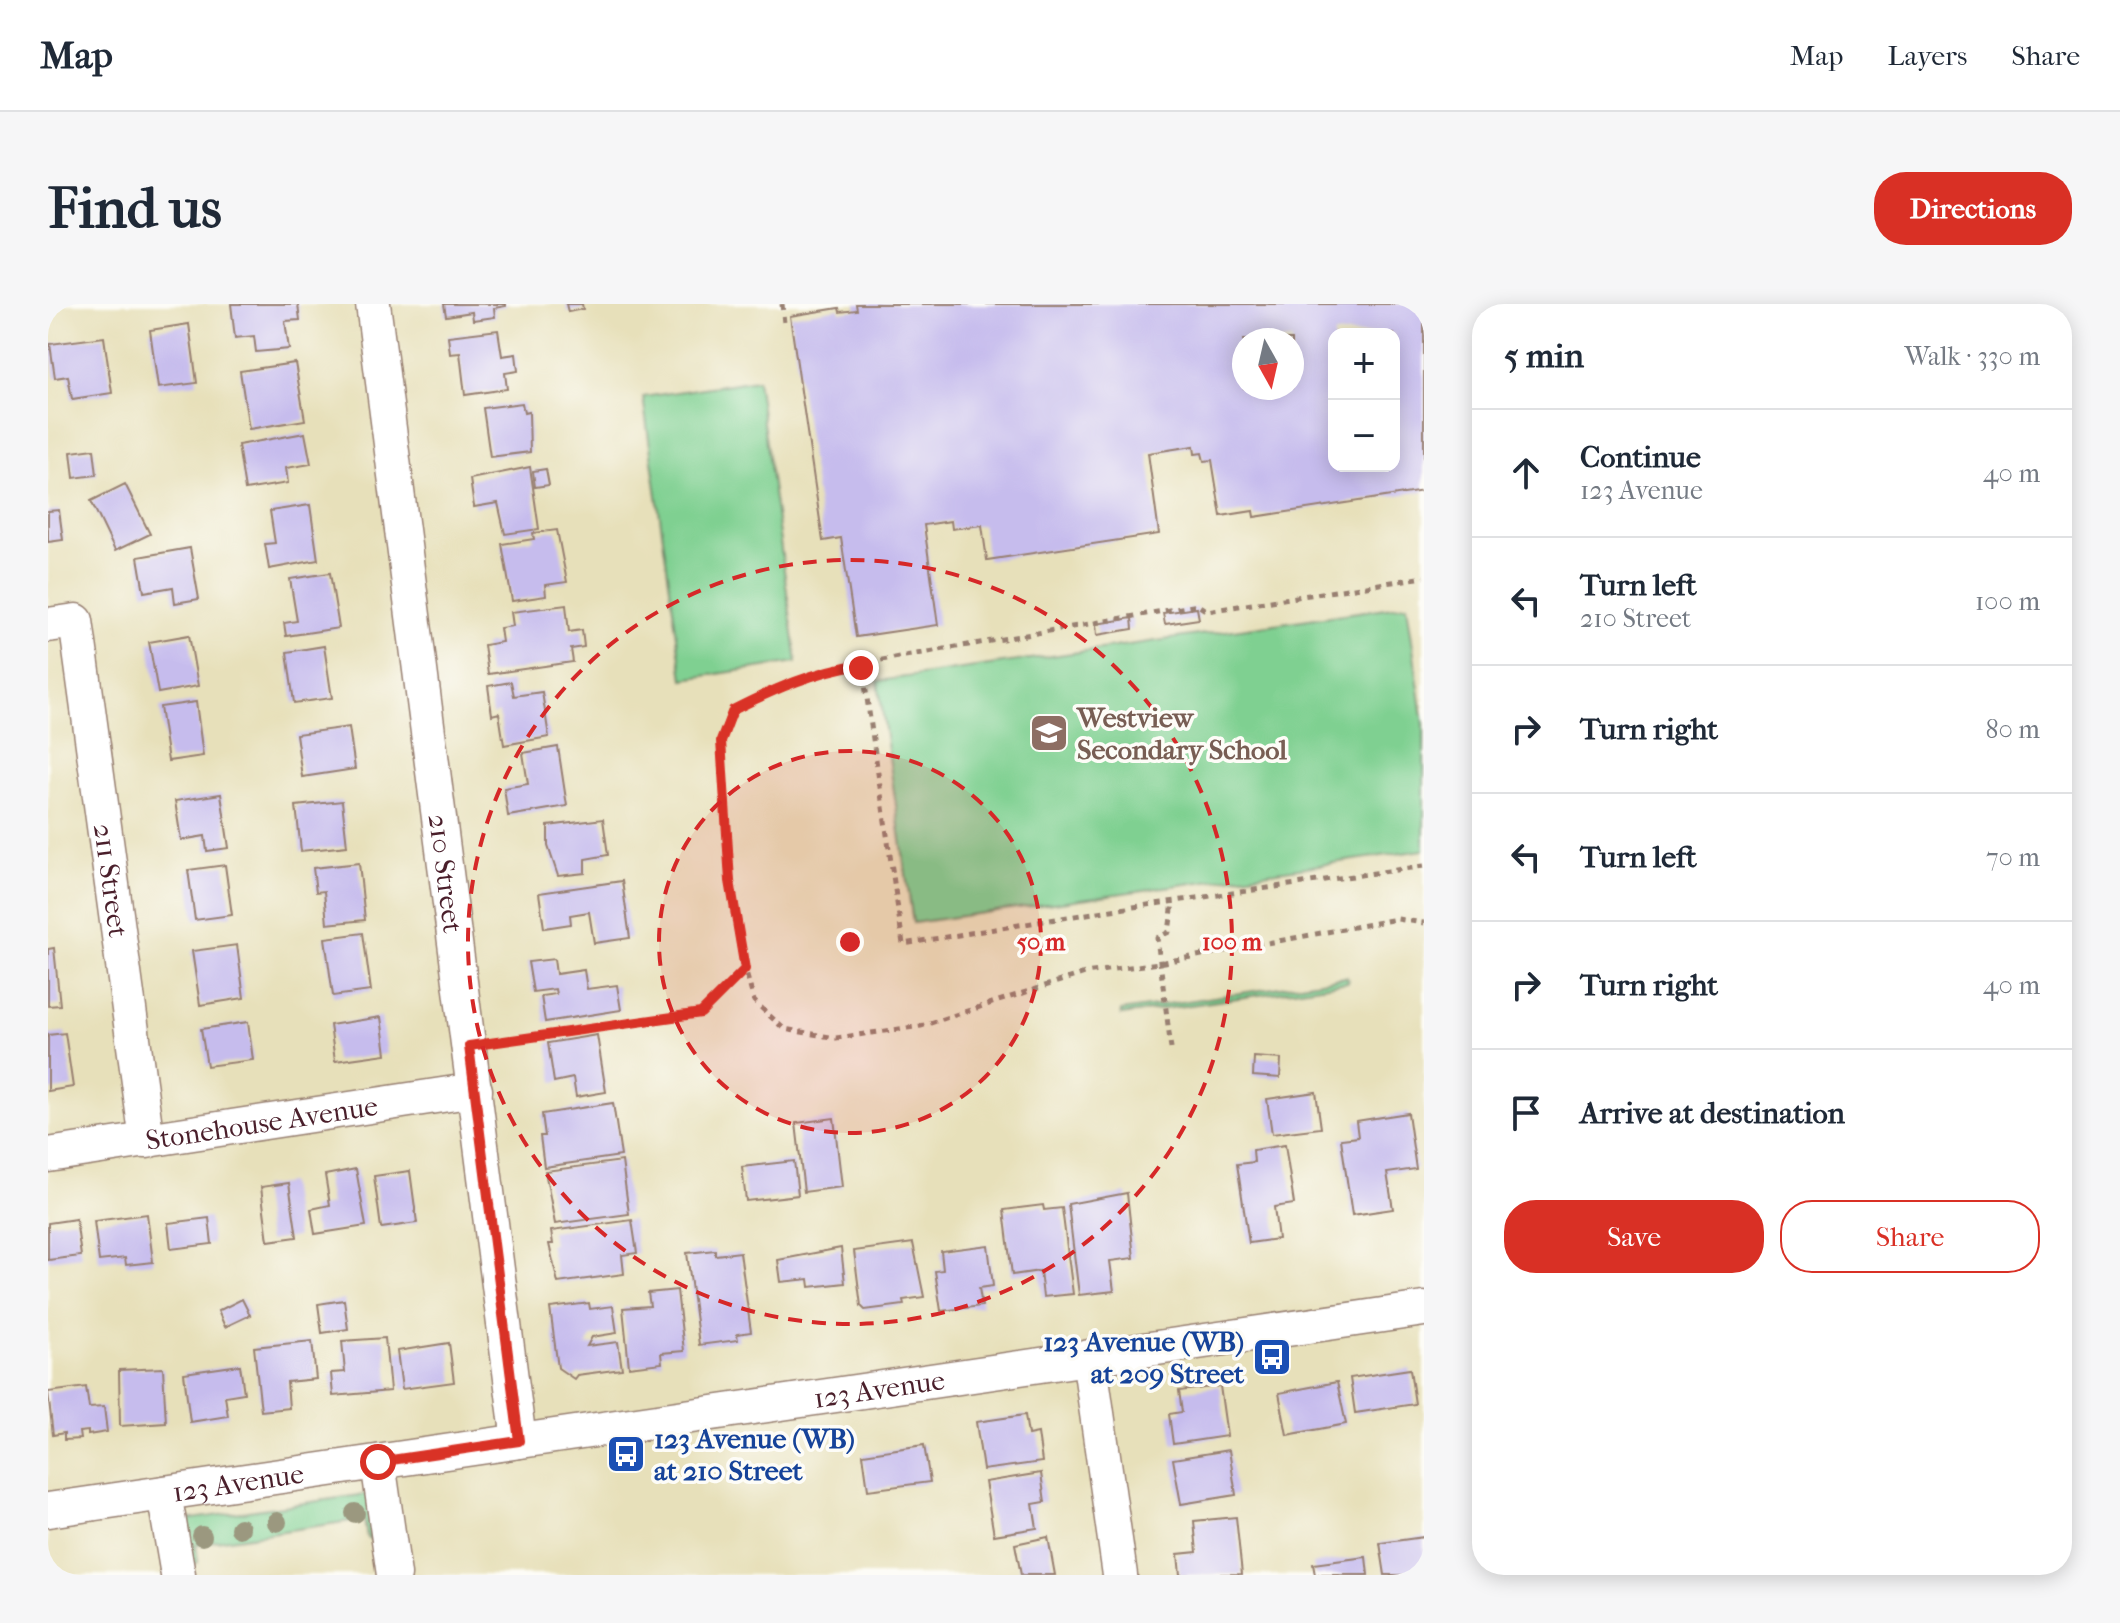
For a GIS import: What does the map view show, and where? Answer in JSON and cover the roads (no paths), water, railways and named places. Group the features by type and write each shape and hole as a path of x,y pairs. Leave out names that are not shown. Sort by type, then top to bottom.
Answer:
{"street":[{"name":"210 Street","path":"373,304 519,1441"},
{"name":"211 Street","path":"62,623 147,1141"},
{"name":"Stonehouse Avenue","path":"48,1155 475,1090"},
{"name":"123 Avenue","path":"48,1510 1424,1309"},
{"path":"1089,1357 1120,1575"},
{"path":"378,1462 394,1575"},
{"path":"164,1493 178,1575"}],"place":[{"name":"Westview Secondary School","path":"1049,733"},
{"name":"123 Avenue (WB) at 209 Street","path":"1272,1357"},
{"name":"123 Avenue (WB) at 210 Street","path":"626,1454"}]}
